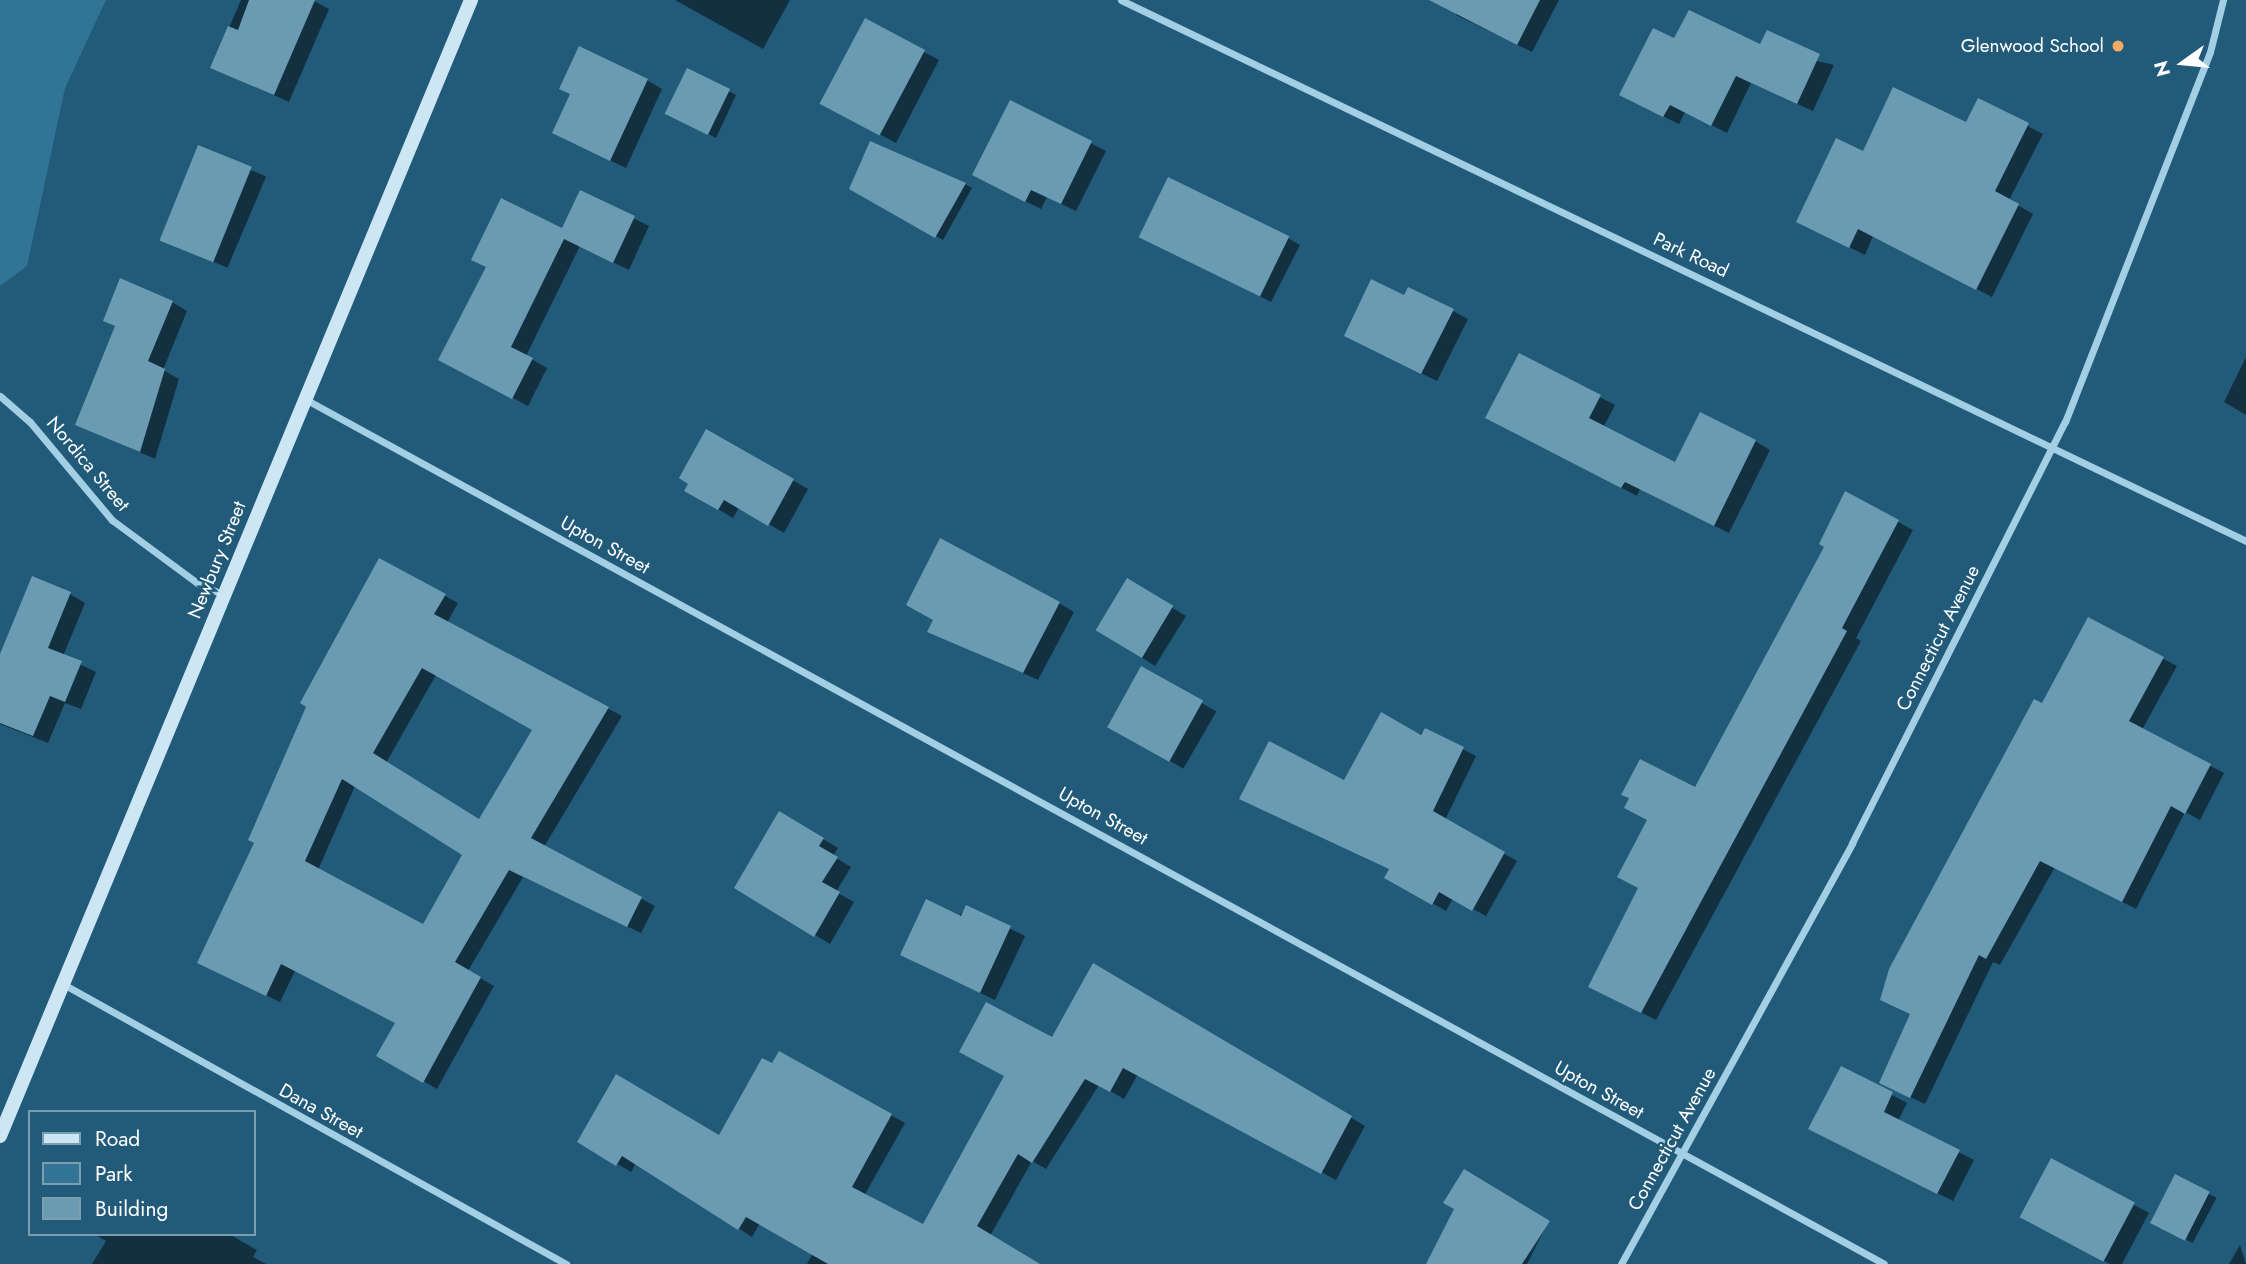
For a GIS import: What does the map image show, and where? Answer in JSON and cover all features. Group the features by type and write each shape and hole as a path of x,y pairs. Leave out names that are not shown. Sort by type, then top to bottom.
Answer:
{"street":[{"name":"Newbury Street","path":"0,1136 471,0"},
{"name":"Park Road","path":"1121,0 2054,443 2246,541"},
{"name":"Connecticut Avenue","path":"1621,1264 1852,843 2054,443 2210,52 2223,0"},
{"name":"Nordica Street","path":"0,397 30,422 112,520 197,583 224,595"},
{"name":"Upton Street","path":"305,399 1884,1264"},
{"name":"Dana Street","path":"63,984 566,1264"}],"green space":[{"path":"0,0 106,0 65,88 27,266 0,286"}],"building":[{"path":"249,0 315,0 274,95 210,68 228,26 238,30"},
{"path":"1429,0 1540,0 1517,45"},
{"path":"1689,10 1760,44 1767,30 1820,54 1797,104 1736,76 1711,126 1670,105 1663,117 1619,95 1653,28 1674,38"},
{"path":"865,18 925,50 880,136 819,104"},
{"path":"579,46 648,79 610,161 552,133 570,94 559,89"},
{"path":"687,68 730,89 708,135 665,114"},
{"path":"1893,87 1966,122 1978,98 2029,123 1995,191 2019,204 1976,290 1858,229 1849,248 1796,222 1836,138 1863,151"},
{"path":"1010,100 1092,141 1061,204 1031,190 1025,202 972,175"},
{"path":"870,141 966,183 935,238 849,189"},
{"path":"198,145 252,167 213,262 159,240"},
{"path":"1168,177 1289,236 1260,296 1139,237"},
{"path":"580,190 635,216 613,263 564,239 511,347 533,358 512,399 438,360 486,267 471,260 501,198 562,228"},
{"path":"120,278 173,301 148,361 165,369 140,452 75,425 115,326 103,321"},
{"path":"1371,279 1404,295 1408,287 1454,309 1421,374 1344,336"},
{"path":"1519,353 1601,395 1589,418 1675,462 1700,412 1756,440 1714,526 1625,482 1621,488 1485,418"},
{"path":"706,429 794,479 768,526 724,500 718,510 684,491 688,484 679,478"},
{"path":"1845,491 1899,520 1842,628 1847,631 1641,1013 1588,987 1638,888 1617,877 1647,820 1624,808 1629,798 1621,795 1640,759 1695,787 1824,547 1819,544"},
{"path":"940,538 1060,602 1023,673 927,632 933,620 906,605"},
{"path":"379,558 446,594 434,614 609,707 531,838 642,897 627,927 509,870 455,962 481,977 423,1083 376,1056 395,1023 281,964 266,996 197,963 254,843 248,840 306,707 300,703","holes":["422,668 532,730 479,819 373,753","342,779 462,855 423,924 305,861"]},
{"path":"32,576 71,592 48,648 82,661 65,702 50,696 33,736 0,723 0,654"},
{"path":"1127,578 1173,606 1142,658 1096,630"},
{"path":"2088,617 2164,657 2129,721 2211,764 2185,814 2171,806 2122,902 2040,861 1986,959 1979,955 1910,1098 1879,1083 1910,1014 1880,1000 1889,969 2034,699 2042,703"},
{"path":"1141,666 1203,700 1169,762 1107,727"},
{"path":"1381,712 1421,735 1425,728 1464,747 1433,811 1505,852 1472,911 1439,892 1432,905 1384,878 1389,869 1239,799 1269,741 1344,780"},
{"path":"779,811 824,838 819,846 838,857 822,882 840,892 814,937 734,888"},
{"path":"926,899 961,916 966,905 1011,926 980,993 900,955"},
{"path":"1093,963 1352,1116 1321,1174 1123,1068 1110,1092 1085,1079 1032,1163 1018,1154 977,1226 1040,1264 828,1264 746,1217 738,1230 622,1156 616,1166 577,1142 616,1074 719,1135 762,1058 772,1063 779,1051 892,1114 852,1187 923,1224 1004,1076 959,1052 986,1002 1052,1037"},
{"path":"1841,1066 1893,1092 1884,1112 1960,1150 1937,1194 1808,1129"},
{"path":"2051,1158 2135,1203 2103,1262 2020,1217"},
{"path":"1464,1169 1550,1221 1522,1264 1426,1264 1454,1209 1443,1203"},
{"path":"2175,1174 2210,1192 2185,1241 2150,1223"}],"place":[{"name":"Glenwood School","path":"2118,46"}]}
